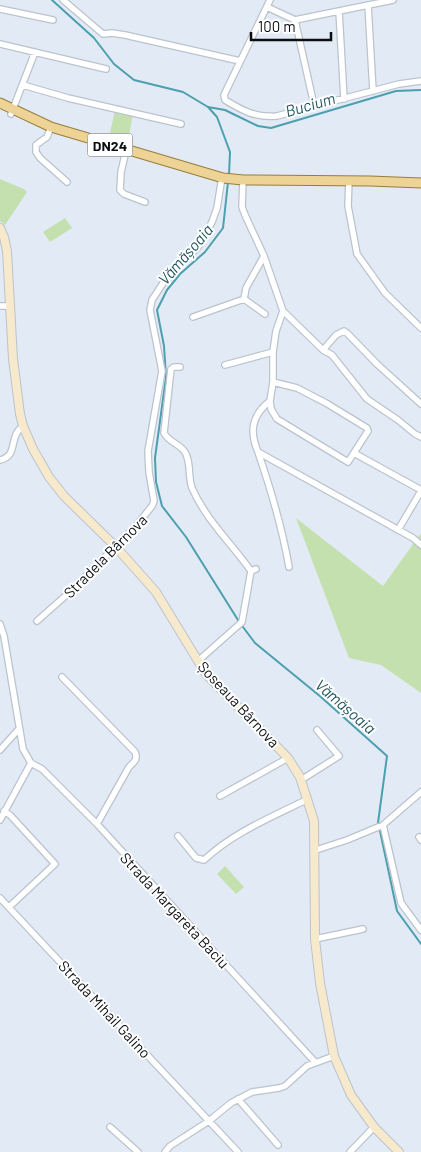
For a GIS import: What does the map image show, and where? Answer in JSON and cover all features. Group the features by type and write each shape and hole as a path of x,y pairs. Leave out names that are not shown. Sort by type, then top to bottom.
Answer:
{"main road":[{"name":"DN24","path":"0,104 49,132 125,155 222,180 240,182 421,183"},
{"name":"DN24","path":"0,110 12,112 51,127 222,180"},
{"name":"DN24","path":"349,183 421,188"},
{"name":"Șoseaua Bârnova","path":"0,228 6,245 13,359 20,414 33,449 48,477 162,598 206,674 288,758 301,780 314,821 316,850 315,940 320,983 334,1056 348,1091 374,1127 395,1151"}],"street":[{"path":"63,0 103,34 112,33 240,61"},
{"path":"270,0 224,95 225,100 235,106 254,115 264,117 277,116 314,105 421,81"},
{"path":"267,7 295,20 393,0"},
{"path":"368,5 373,91"},
{"path":"0,9 53,20"},
{"path":"339,11 344,99"},
{"path":"295,20 314,105"},
{"path":"0,44 106,69"},
{"path":"12,112 35,52"},
{"path":"23,85 68,98 181,124"},
{"path":"49,132 47,137 36,145 36,152 40,158 67,182"},
{"path":"125,155 121,172 120,190 124,194 145,202"},
{"name":"Stradela Bârnova","path":"37,621 71,591 141,521 152,506 154,501 149,472 148,451 162,371 150,310 152,300 169,274 191,254 206,233 215,215 222,180"},
{"path":"240,182 242,207 264,256 283,311 323,350 332,355 368,399 421,437"},
{"path":"349,183 350,215 357,254 385,294 421,328"},
{"path":"244,299 246,288 264,256"},
{"path":"244,299 265,314"},
{"path":"193,317 244,299"},
{"path":"0,306 10,306"},
{"path":"273,382 297,388 365,426 368,430 348,462 277,419 271,409 270,401 276,331 283,311"},
{"path":"323,350 336,335 344,331 421,404"},
{"path":"225,366 274,352"},
{"path":"180,366 174,366 172,370 164,433 168,440 185,452 192,486 199,503 253,570 242,622 198,661"},
{"path":"270,401 258,413 252,427 254,443 281,526 288,567"},
{"path":"0,460 8,457 11,453 15,433 23,426"},
{"path":"258,452 414,538 421,545"},
{"path":"354,453 421,490 398,530"},
{"path":"0,624 4,636 23,749 31,763 0,820"},
{"path":"62,677 137,756 136,760 128,767 96,824"},
{"path":"0,750 20,730"},
{"path":"301,780 339,756 317,730"},
{"path":"220,796 288,758"},
{"name":"Strada Margareta Baciu","path":"31,763 42,769 96,824 315,1062"},
{"path":"316,850 347,840 383,824 421,792"},
{"path":"178,836 198,860 204,860 226,842 308,799"},
{"path":"4,811 10,815 55,864 8,907"},
{"path":"383,824 401,903 421,930"},
{"name":"Strada Mihail Galino","path":"0,898 238,1152"},
{"path":"315,940 363,929"},
{"path":"165,1152 170,1146 238,1099 252,1092 286,1086 299,1072 315,1062 334,1056"},
{"path":"238,1099 278,1144"},
{"path":"110,1127 138,1152"},
{"path":"350,1152 374,1127"}],"green space":[{"path":"115,111 133,114 127,146 108,141"},
{"path":"0,179 27,192 5,225 0,221"},
{"path":"65,218 72,228 50,242 43,232"},
{"path":"296,518 383,586 421,533 421,693 381,665 349,658"},
{"path":"225,866 244,887 236,894 217,874"}],"waterway":[{"name":"Vămășoaia","path":"52,0 94,38 114,64 134,80 183,92 208,107 217,117 230,152 229,175"},
{"name":"Bucium","path":"208,107 225,110 258,126 271,128 396,91 421,90"},
{"name":"Vămășoaia","path":"228,182 223,228 205,252 180,274 167,290 157,310 164,346 166,377 155,458 156,482 162,506 186,537 238,620"},
{"name":"Vămășoaia","path":"243,627 255,643 321,697 387,756 378,823"},
{"name":"Vămășoaia","path":"380,831 397,911 421,944"}]}
